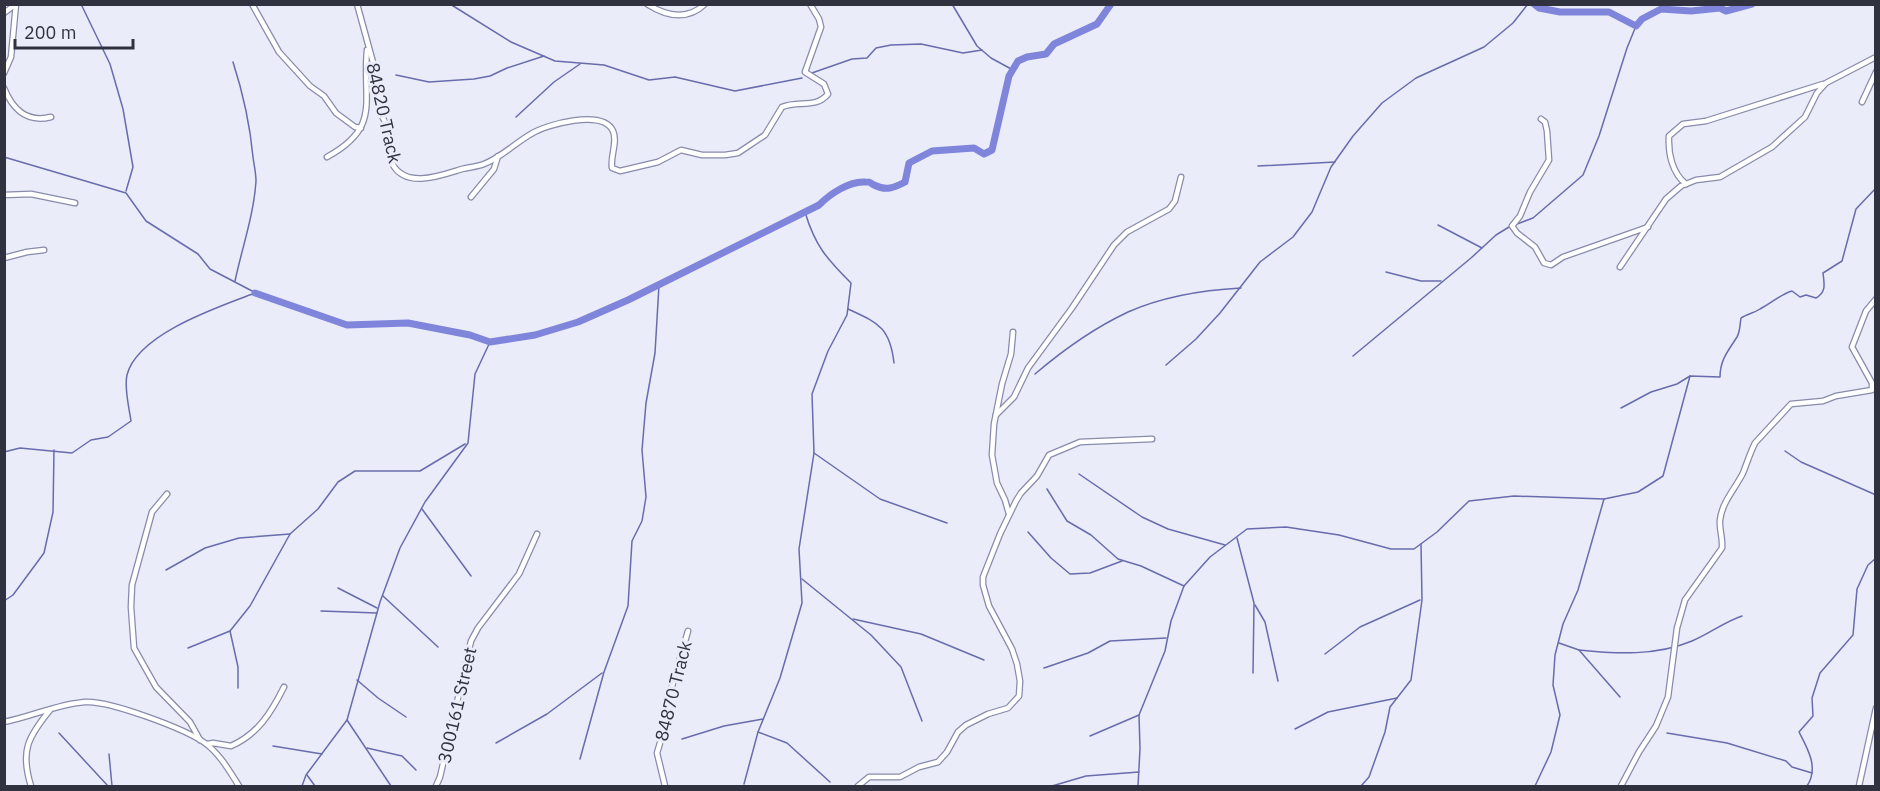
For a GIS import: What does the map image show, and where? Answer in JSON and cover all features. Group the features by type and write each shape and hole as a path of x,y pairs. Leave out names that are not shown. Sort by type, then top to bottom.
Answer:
{"street":[{"path":"4,13 16,4"},
{"path":"4,73 11,57 16,4"},
{"path":"252,4 279,52 310,86 324,96 336,113 356,127 362,128"},
{"name":"84820 Track","path":"357,4 367,48 379,84 382,116 391,134 393,165 396,170 410,177 428,178 476,167 498,156 532,133 587,119 606,122 611,128 614,141 612,168 620,171 658,162 681,150 702,155 732,155 756,143 765,135 782,107 798,103 818,103 828,94 828,89 824,84 805,72 821,27 810,4"},
{"path":"647,4 666,14 680,16 693,12 705,4"},
{"path":"327,157 341,150 362,128 367,113 367,48"},
{"path":"1686,184 1678,177 1674,168 1670,148 1669,136 1677,128 1683,124 1706,121 1826,83 1875,57"},
{"path":"1862,102 1875,72"},
{"path":"1620,267 1666,199 1675,190 1696,180 1720,177 1772,147 1799,125 1809,112 1817,93 1826,83"},
{"path":"4,88 13,104 24,116 43,119 51,117"},
{"path":"1541,119 1545,122 1547,131 1549,160 1530,192 1520,216 1512,226 1517,233 1532,243 1544,263 1551,265 1563,256 1648,227"},
{"path":"471,197 494,169 498,156"},
{"path":"996,415 1014,398 1028,368 1114,245 1127,232 1169,209 1175,201 1181,177"},
{"path":"4,195 31,194 75,203"},
{"path":"4,258 44,250"},
{"path":"1621,786 1659,718 1668,697 1674,644 1682,608 1689,594 1722,548 1721,513 1744,471 1752,449 1791,404 1823,401 1836,396 1872,390 1872,383 1853,352 1852,343 1859,332 1866,311 1875,299"},
{"path":"1009,514 993,465 992,433 1013,345 1013,332"},
{"path":"858,786 868,777 900,777 919,767 938,762 947,752 958,732 966,725 988,714 1008,708 1019,696 1020,681 1017,664 1012,649 989,606 983,581 1009,514 1021,493 1037,476 1049,455 1080,442 1152,439"},
{"path":"167,494 152,512 132,585 133,637 137,656 156,687 190,722 200,740"},
{"name":"300161 Street","path":"436,786 471,641 478,628 519,574 537,534"},
{"name":"84870 Track","path":"665,786 657,753 658,745 671,706 668,700 688,631"},
{"path":"207,744 213,742 231,746 254,733 270,712 284,687"},
{"path":"4,723 87,702 104,705 179,728 207,744 225,764 239,786"},
{"path":"1859,786 1875,708"},
{"path":"31,786 26,773 25,750 50,710"}],"waterway":[{"path":"81,4 110,64 123,109 133,167 126,191"},
{"path":"450,4 511,42 555,61 604,65 649,80 675,77 735,91 802,78"},
{"path":"952,4 977,46 991,58 1013,70"},
{"path":"255,293 347,325 408,323 470,335 490,342 535,335 578,322 628,300 819,205 846,186 859,182 870,182 882,188 897,186 905,182 909,163 932,151 974,148 984,154 992,150 1009,76 1018,61 1046,54 1054,44 1097,24 1111,4"},
{"path":"1166,365 1196,339 1220,313 1260,262 1293,237 1312,212 1331,167 1353,136 1382,103 1416,78 1484,47 1513,23 1528,4"},
{"path":"1534,4 1539,8 1560,12 1609,12 1636,26 1642,19 1661,9 1691,11 1720,8 1726,11 1752,4"},
{"path":"1517,224 1533,218 1583,175 1599,136 1636,26"},
{"path":"809,74 852,59 867,58 876,48 891,45 921,44 963,53 982,50"},
{"path":"396,75 429,82 474,79 490,76 544,56"},
{"path":"233,62 248,121 256,181 235,281"},
{"path":"516,117 554,82 580,64"},
{"path":"4,157 126,193 146,221 198,254 210,269 254,292"},
{"path":"1258,166 1335,162"},
{"path":"1138,786 1139,715 1165,651 1171,621 1184,586 1210,557 1247,529 1286,527 1339,535 1391,549 1414,549 1437,532 1469,501 1514,496 1604,499 1638,492 1663,476 1690,376 1720,377 1723,361 1738,335 1741,318 1792,291 1800,297 1820,296 1824,287 1823,273 1842,261 1856,209 1876,188"},
{"path":"744,784 758,732 780,678 802,603 799,549 814,453 812,394 828,351 847,315 851,283 823,251 813,234 805,212"},
{"path":"1438,225 1482,248"},
{"path":"1353,356 1496,235 1509,227"},
{"path":"1386,272 1421,281 1441,281"},
{"path":"580,759 604,672 628,606 632,541 642,521 646,497 642,450 646,403 655,353 659,285"},
{"path":"1035,374 1080,340 1128,312 1183,295 1241,288"},
{"path":"4,452 20,448 72,453 91,440 108,437 131,421 126,392 127,375 134,360 146,347 162,335 201,314 255,293"},
{"path":"848,309 881,328 889,341 894,363"},
{"path":"302,786 306,775 347,720 380,602 400,548 425,502 468,443 475,374 490,342"},
{"path":"1621,408 1651,392 1677,384 1690,376"},
{"path":"188,648 230,631 250,606 290,534 318,509 338,482 355,471 420,471 465,444"},
{"path":"4,601 13,595 44,553 53,512 54,450"},
{"path":"1785,451 1801,462 1876,495"},
{"path":"814,453 880,499 947,523"},
{"path":"1079,474 1142,517 1168,529 1225,545"},
{"path":"1047,489 1067,521 1091,535 1118,559 1141,566 1184,586"},
{"path":"1535,786 1551,752 1560,715 1553,685 1555,655 1563,624 1578,590 1604,499"},
{"path":"422,509 471,576"},
{"path":"1028,532 1051,558 1070,574 1090,573 1122,561"},
{"path":"166,570 205,548 239,538 290,534"},
{"path":"1237,538 1254,603 1253,673"},
{"path":"1361,786 1369,777 1385,732 1390,707 1411,680 1422,600 1421,544"},
{"path":"1807,786 1812,765 1809,752 1799,732 1813,716 1812,698 1820,673 1853,635 1857,589 1868,565 1876,558"},
{"path":"802,579 871,635 901,667 922,721"},
{"path":"338,588 377,608"},
{"path":"383,596 438,647"},
{"path":"1325,654 1360,627 1420,600"},
{"path":"1255,605 1265,622 1278,681"},
{"path":"321,611 377,613"},
{"path":"1579,650 1622,653 1664,649 1692,641 1742,616"},
{"path":"853,619 921,634 984,660"},
{"path":"230,631 238,667 238,688"},
{"path":"1044,668 1088,653 1110,641 1166,638"},
{"path":"1559,643 1579,650 1620,697"},
{"path":"496,743 547,714 602,673"},
{"path":"357,680 406,717"},
{"path":"1295,729 1328,712 1397,698"},
{"path":"1090,736 1139,715"},
{"path":"682,739 724,726 763,719"},
{"path":"347,720 391,786"},
{"path":"758,732 787,743 830,782"},
{"path":"59,733 108,786"},
{"path":"1667,733 1727,743 1786,761 1792,767 1812,773"},
{"path":"273,746 322,754"},
{"path":"367,748 402,756 416,770"},
{"path":"109,754 112,786"},
{"path":"1052,786 1086,776 1139,772"},
{"path":"307,775 315,786"}]}
